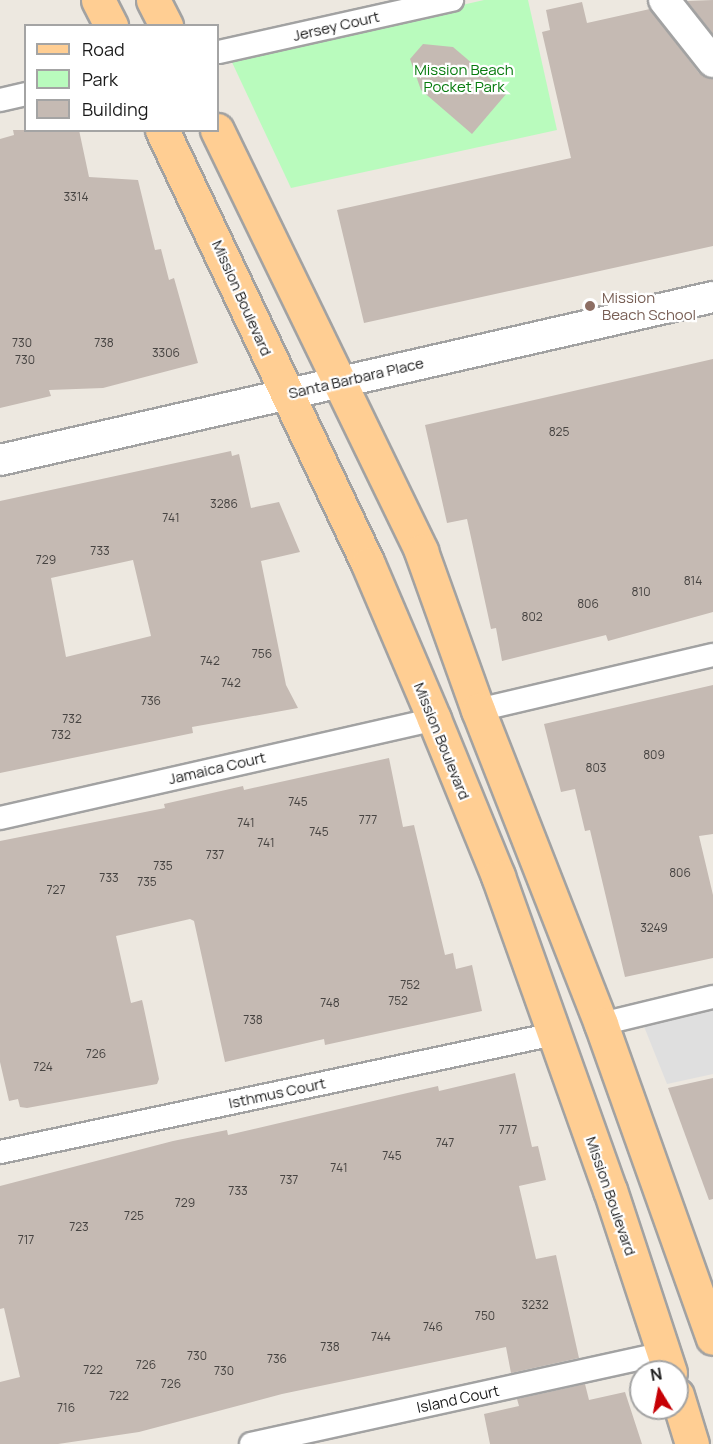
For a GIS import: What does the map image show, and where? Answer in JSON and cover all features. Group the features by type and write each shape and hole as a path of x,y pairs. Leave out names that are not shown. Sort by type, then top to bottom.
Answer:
{"main road":[{"path":"98,0 110,24"},
{"path":"153,0 165,24"},
{"name":"Mission Boulevard","path":"163,132 285,394 368,564 434,719 498,876 666,1360"},
{"path":"218,132 421,551 478,710 601,1024 713,1338"},
{"path":"685,1420 692,1444"}],"street":[{"name":"Jersey Court","path":"219,52 452,0"},
{"path":"664,0 713,62"},
{"path":"0,100 24,94"},
{"name":"Santa Barbara Place","path":"0,460 713,297"},
{"path":"478,710 713,655"},
{"name":"Jamaica Court","path":"0,818 434,719"},
{"path":"601,1024 713,997"},
{"name":"Isthmus Court","path":"0,1152 554,1034"},
{"name":"Island Court","path":"251,1444 629,1370"}],"green space":[{"name":"Mission Beach Pocket Park","path":"484,0 528,0 557,130 291,188 230,58"}],"shaded area":[{"path":"713,1002 713,1074 667,1084 641,1019"}],"building":[{"path":"713,0 713,34 687,1"},
{"path":"582,2 587,23 650,9 699,73 713,79 713,246 364,323 337,210 571,158 542,32 550,30 546,10"},
{"path":"423,44 453,47 507,93 472,134 421,90 410,59"},
{"path":"13,130 79,132 89,177 138,180 155,250 161,249 169,280 174,278 198,363 103,388 49,390 51,396 0,408 0,139 14,135"},
{"path":"713,359 713,612 608,641 606,635 502,661 496,628 491,629 467,519 447,523 425,425"},
{"path":"231,451 232,456 239,454 251,508 279,502 300,552 261,561 286,685 298,708 192,727 193,733 0,773 0,501","holes":["133,560 151,636 66,657 51,578"]},
{"path":"713,685 713,834 699,836 713,895 713,958 625,977 590,830 585,831 575,789 561,792 544,724"},
{"path":"389,758 403,827 414,825 445,955 453,953 456,969 472,965 482,1011 325,1045 324,1039 225,1062 194,921 190,919 116,936 131,1003 142,1000 159,1079 157,1084 27,1108 20,1107 18,1099 9,1101 0,1062 0,841 165,808 164,804 243,786 244,790"},
{"path":"515,1073 532,1147 538,1146 546,1180 519,1186 536,1259 556,1255 579,1358 511,1373 506,1347 282,1394 139,1432 58,1444 0,1444 0,1382 20,1377 4,1308 0,1309 0,1186 173,1141 227,1130 228,1135 438,1086 439,1091"},
{"path":"713,1078 713,1199 709,1200 668,1088"},
{"path":"585,1384 589,1400 625,1392 629,1404 629,1420 634,1420 642,1444 490,1444 484,1414 519,1406 517,1399"}],"place":[{"name":"Mission Beach School","path":"590,306"}]}
